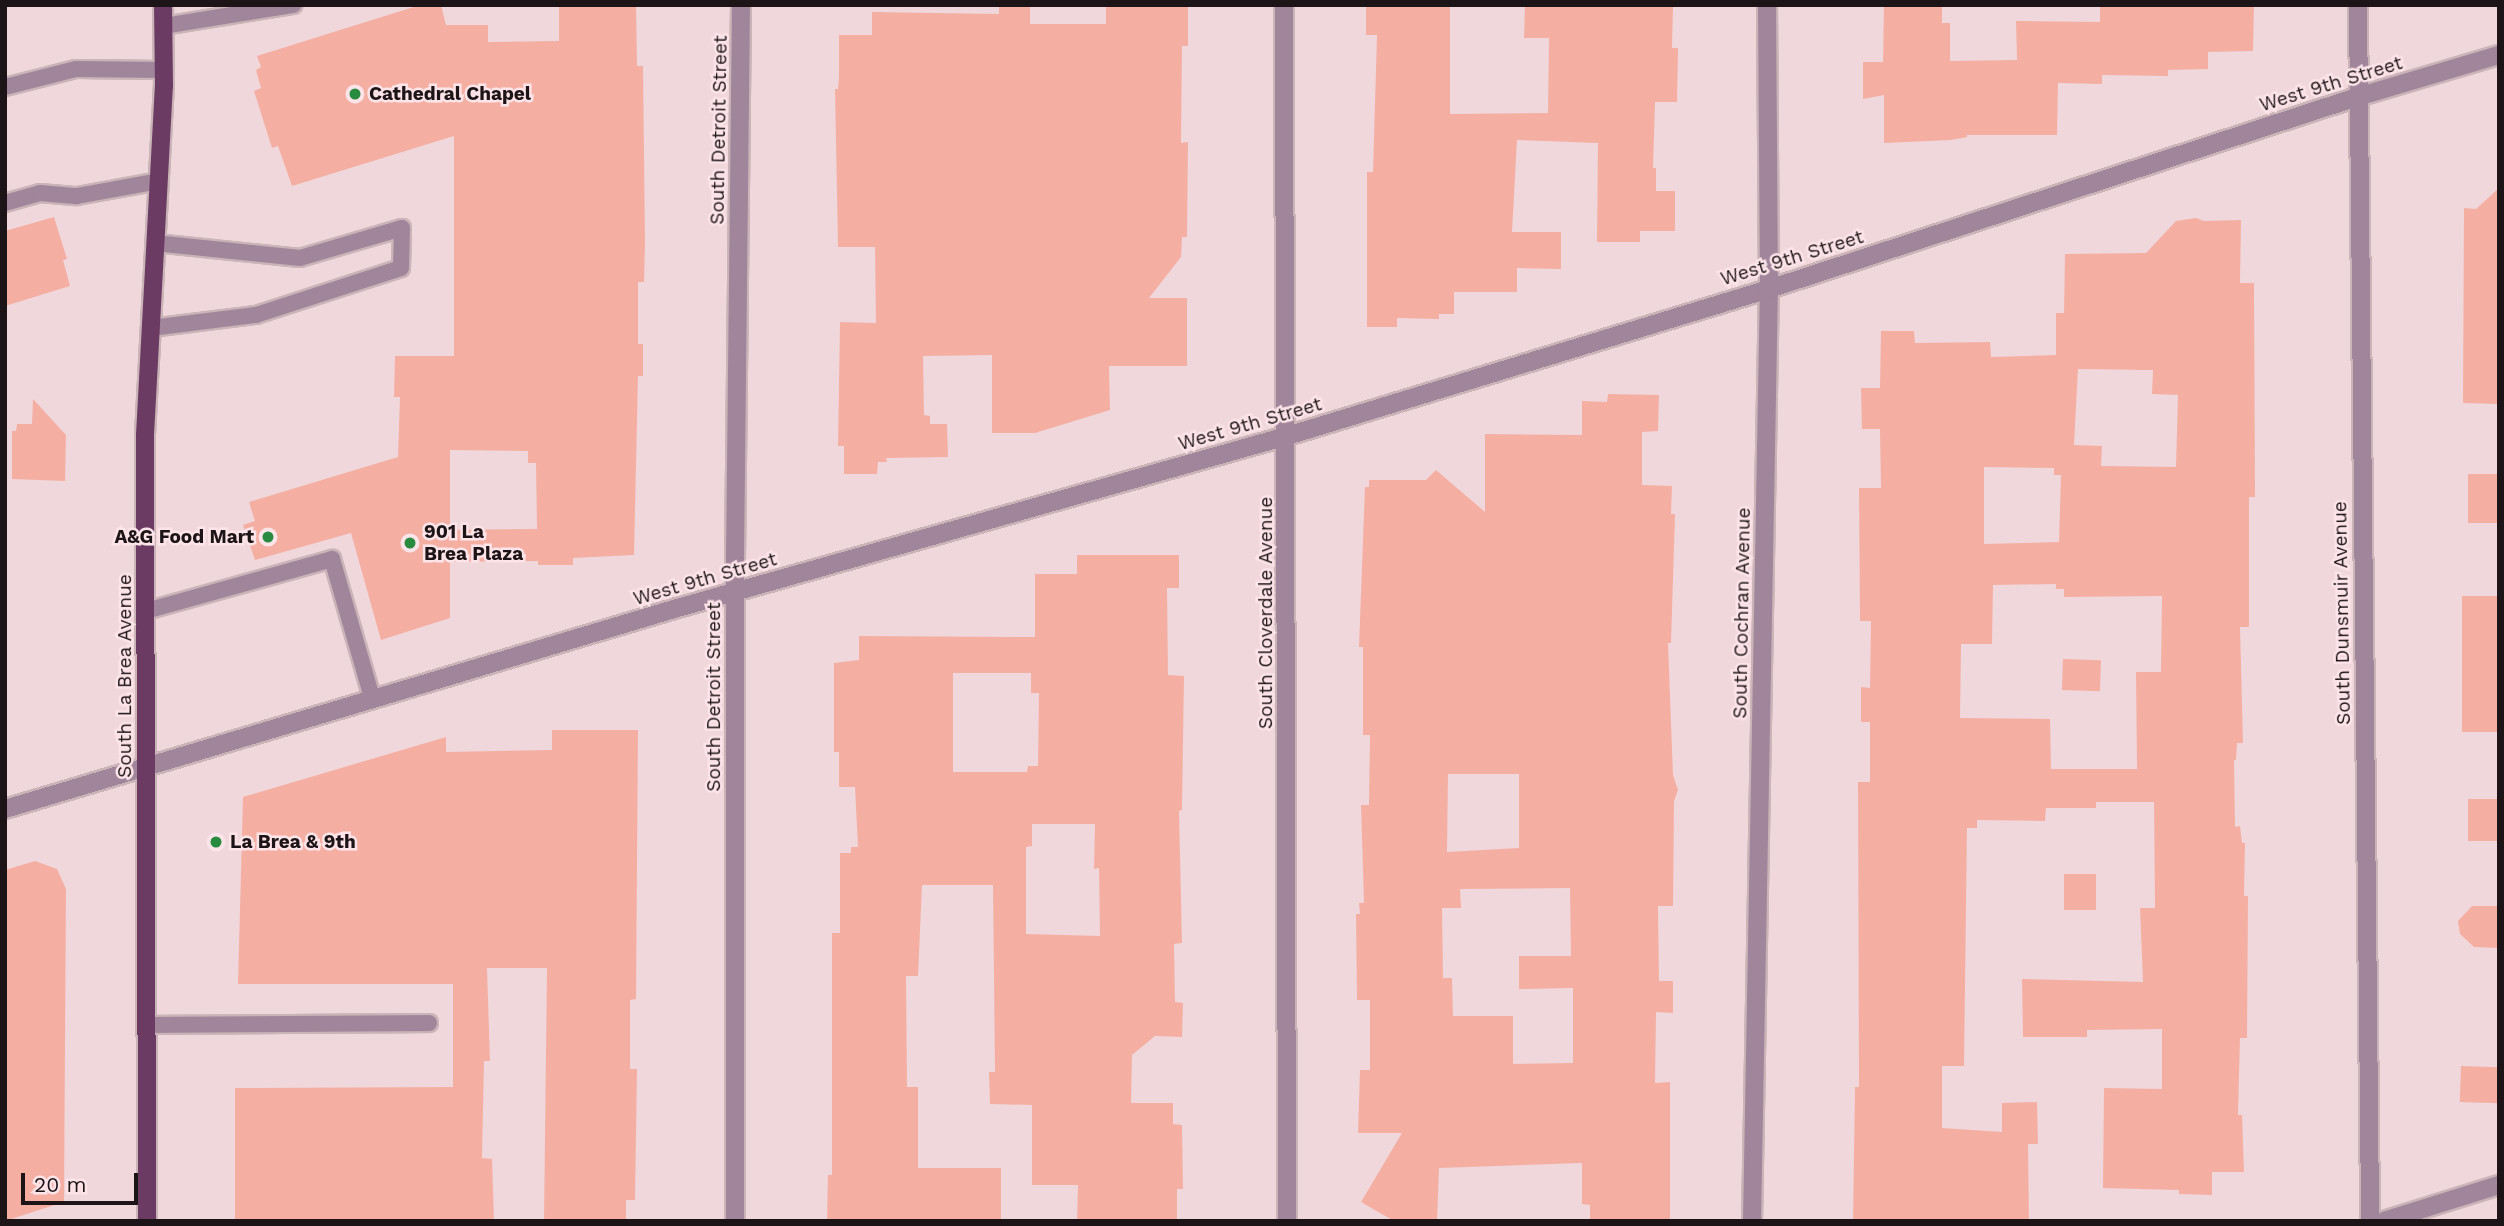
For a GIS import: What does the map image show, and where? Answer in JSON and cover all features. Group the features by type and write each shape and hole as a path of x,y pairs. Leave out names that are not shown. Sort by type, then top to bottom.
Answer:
{"main road":[{"name":"South La Brea Avenue","path":"148,1221 145,435 164,69 163,5"}],"street":[{"name":"South Detroit Street","path":"735,1221 735,592 741,5"},
{"name":"South Cloverdale Avenue","path":"1284,5 1287,1221"},
{"name":"South Cochran Avenue","path":"1752,1221 1769,289 1767,5"},
{"name":"South Dunsmuir Avenue","path":"2358,5 2370,1221"},
{"name":"West 9th Street","path":"5,808 735,592 1287,436 1769,289 2357,97 2499,55"},
{"path":"2384,1221 2499,1185"}],"lane":[{"path":"163,26 293,5"},
{"path":"5,87 76,69 164,69"},
{"path":"5,203 40,193 77,196 159,181"},
{"path":"150,328 256,315 401,268 402,228 300,258 155,243"},
{"path":"146,611 332,559 372,698"},
{"path":"147,1025 429,1023"}],"building":[{"path":"420,5 441,5 446,25 488,25 488,42 559,41 559,5 636,5 637,66 643,66 645,243 644,282 638,282 638,344 643,344 643,376 638,376 634,555 573,558 573,565 538,565 538,561 450,562 450,618 381,640 351,533 255,560 243,525 255,521 249,502 398,457 400,397 394,397 395,356 454,356 454,136 292,186 278,146 272,148 254,91 261,88 256,70 261,67 257,56","holes":["450,450 528,451 528,463 536,463 537,529 450,530"]},
{"path":"999,5 1030,5 1030,24 1106,24 1106,5 1188,5 1188,46 1182,46 1181,143 1188,142 1187,237 1182,237 1181,257 1149,298 1187,298 1187,366 1109,366 1110,410 1035,433 992,433 992,355 923,356 924,415 930,416 930,424 947,424 948,457 886,458 887,462 878,462 877,474 844,474 844,446 838,446 840,322 876,323 875,247 838,247 835,89 838,89 839,77 839,35 872,35 872,12 999,14"},
{"path":"1366,5 1450,5 1450,114 1548,113 1549,38 1524,38 1525,5 1673,7 1672,48 1678,48 1677,102 1655,102 1653,168 1656,168 1656,191 1675,191 1675,231 1640,231 1640,242 1597,242 1598,143 1517,140 1512,232 1561,232 1561,269 1517,268 1517,292 1454,292 1454,314 1439,314 1439,319 1397,318 1397,327 1367,327 1367,172 1373,172 1377,35 1366,35"},
{"path":"1884,5 1942,5 1942,23 1950,23 1950,61 2017,60 2016,21 2100,22 2100,5 2254,5 2253,51 2208,52 2208,69 2168,70 2168,76 2102,75 2102,84 2058,83 2057,135 1967,135 1951,140 1884,143 1884,95 1863,99 1863,62 1883,62"},
{"path":"2499,188 2499,404 2463,403 2464,208 2476,209"},
{"path":"54,217 67,259 63,260 70,286 5,306 5,231"},
{"path":"2196,218 2204,221 2241,220 2240,283 2254,283 2255,497 2249,497 2249,627 2240,627 2243,743 2237,743 2234,760 2235,827 2240,826 2242,843 2245,843 2244,896 2248,896 2247,1038 2240,1038 2238,1115 2242,1115 2244,1172 2212,1172 2212,1195 2179,1194 2179,1190 2103,1188 2104,1088 2162,1089 2162,1029 2087,1030 2087,1037 2023,1037 2022,979 2143,982 2140,908 2155,908 2154,802 2096,802 2096,808 2046,808 2045,821 1977,820 1977,828 1967,828 1964,1066 1942,1066 1942,1128 2002,1132 2002,1103 2037,1102 2038,1144 2028,1144 2029,1221 1853,1221 1855,1087 1859,1087 1858,782 1870,782 1870,722 1861,722 1861,687 1870,688 1871,621 1860,621 1859,488 1881,488 1880,429 1862,429 1861,388 1880,388 1881,331 1914,331 1915,343 1990,342 1991,357 2056,355 2056,313 2064,313 2065,254 2146,253 2176,221","holes":["2078,369 2153,370 2152,394 2178,395 2176,467 2101,466 2102,446 2074,445","1984,467 2054,468 2054,475 2061,475 2059,542 1984,544","2056,584 2056,589 2064,589 2064,597 2162,596 2161,672 2136,672 2137,769 2051,769 2050,719 1960,718 1961,644 1992,644 1993,585"]},
{"path":"1608,394 1659,395 1658,431 1642,432 1642,485 1672,486 1671,514 1675,514 1671,643 1668,643 1673,775 1678,790 1674,801 1673,906 1658,906 1659,981 1673,981 1673,1013 1656,1012 1655,1083 1670,1082 1670,1221 1590,1221 1590,1205 1582,1204 1582,1163 1439,1168 1437,1221 1394,1221 1361,1202 1402,1133 1358,1133 1360,1070 1370,1070 1370,1000 1357,1000 1356,914 1360,914 1359,903 1364,903 1361,805 1369,805 1370,735 1363,735 1363,647 1359,647 1365,487 1369,487 1369,480 1426,480 1436,470 1485,512 1485,434 1582,435 1582,401 1607,402","holes":["1448,774 1519,774 1519,848 1447,852","1570,888 1571,956 1519,956 1519,989 1573,988 1573,1063 1513,1064 1513,1016 1453,1016 1452,978 1443,978 1442,908 1461,908 1460,889"]},
{"path":"33,399 66,435 65,481 12,479 12,431 16,431 17,424 32,424"},
{"path":"2468,474 2499,474 2499,523 2468,523"},
{"path":"1077,555 1179,555 1179,588 1167,588 1168,675 1184,676 1182,810 1179,811 1182,943 1174,944 1175,1002 1183,1003 1182,1037 1155,1036 1132,1055 1131,1103 1173,1103 1173,1124 1182,1125 1183,1189 1177,1189 1177,1221 1077,1221 1078,1185 1032,1185 1032,1105 990,1104 989,1072 995,1072 993,885 922,885 918,976 906,976 907,1087 918,1087 918,1168 1001,1168 1001,1221 827,1221 828,1175 832,1175 832,933 840,933 840,853 851,853 851,847 858,847 855,787 839,787 839,752 834,752 834,663 859,660 859,636 1035,637 1035,574 1077,574","holes":["953,673 1031,673 1031,693 1039,693 1038,766 1028,766 1027,772 953,772","1032,824 1095,824 1094,869 1099,868 1100,936 1026,934 1026,847 1032,846"]},
{"path":"2462,596 2499,596 2499,732 2462,732"},
{"path":"2063,659 2101,660 2100,691 2062,690"},
{"path":"552,730 638,730 636,999 630,1000 630,1069 637,1069 635,1200 626,1200 626,1221 544,1221 547,968 487,968 490,1061 484,1061 482,1158 492,1159 494,1221 235,1221 235,1088 453,1087 453,984 238,984 243,797 446,737 446,752 552,750"},
{"path":"2468,799 2499,799 2499,841 2468,841"},
{"path":"35,861 57,869 66,889 64,1202 5,1221 5,870"},
{"path":"2064,874 2096,874 2096,910 2064,910"},
{"path":"2472,906 2499,906 2499,948 2474,947 2460,934 2458,921"},
{"path":"2461,1066 2499,1067 2498,1103 2460,1102"}],"place":[{"name":"Cathedral Chapel","path":"355,94"},
{"name":"A&G Food Mart","path":"268,537"},
{"name":"901 La Brea Plaza","path":"410,543"},
{"name":"La Brea & 9th","path":"216,842"}]}
